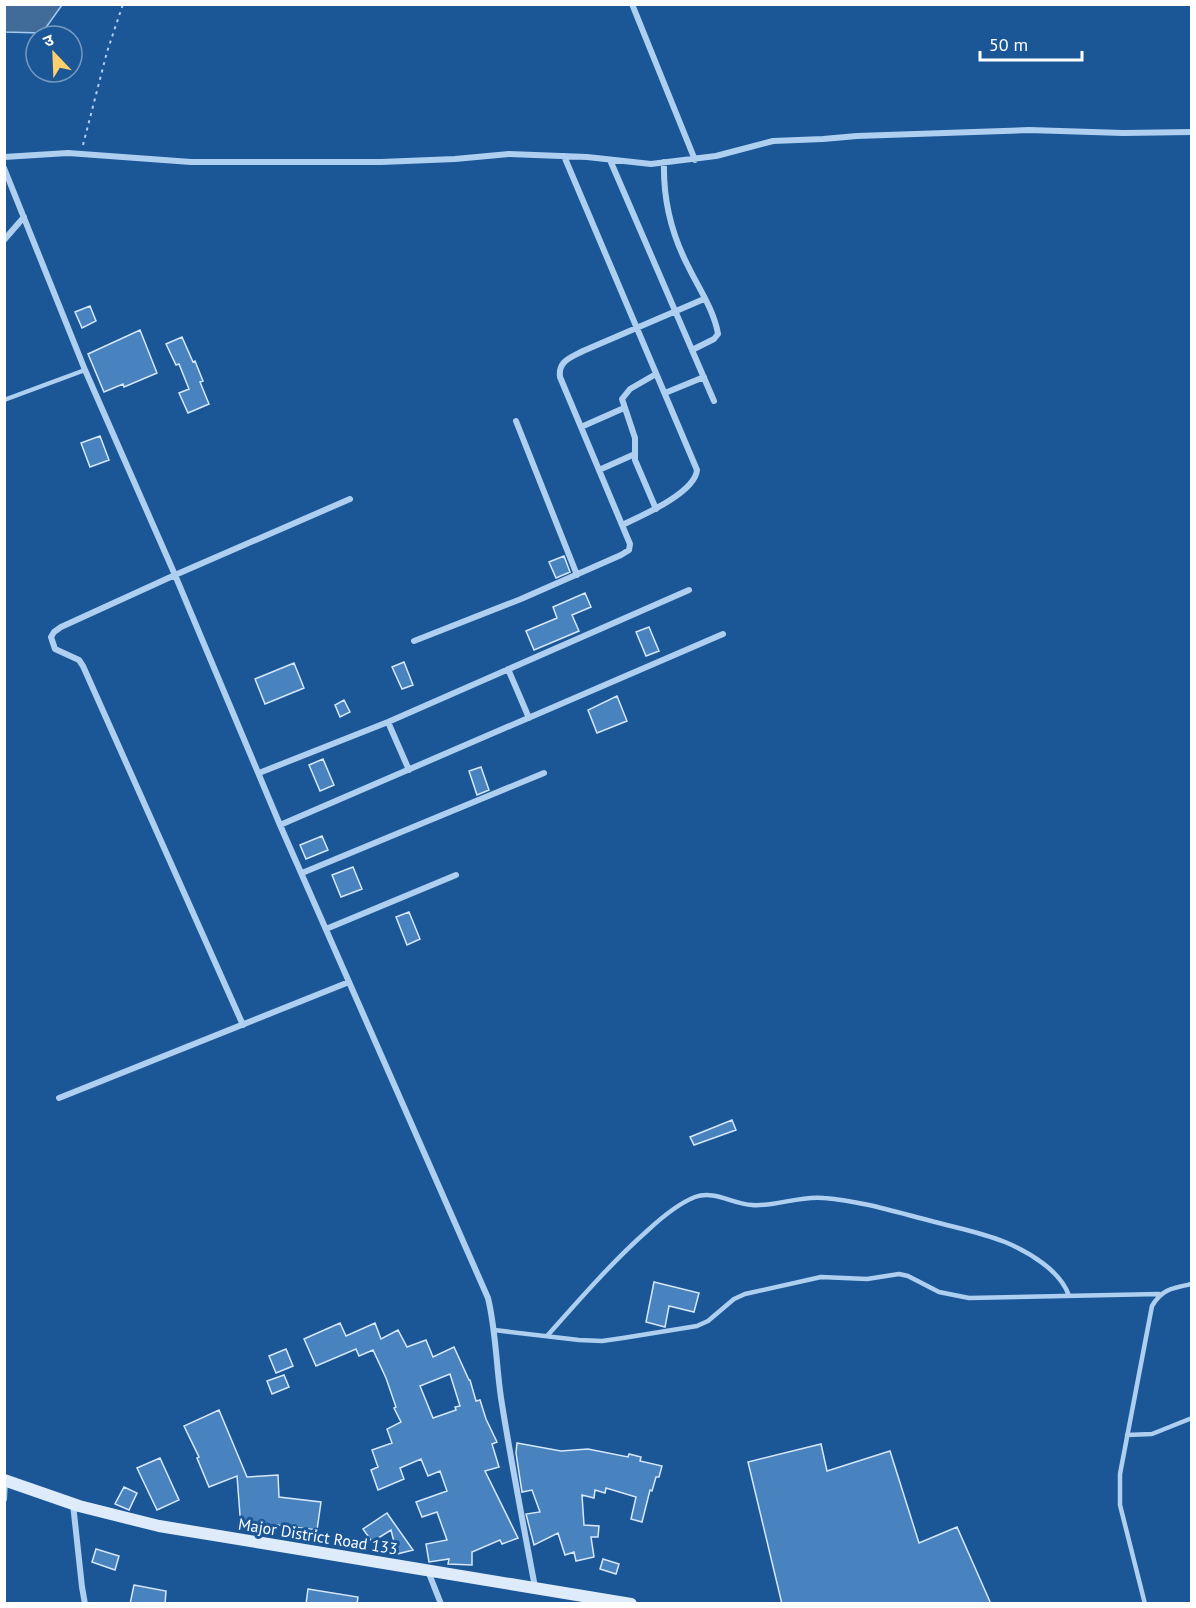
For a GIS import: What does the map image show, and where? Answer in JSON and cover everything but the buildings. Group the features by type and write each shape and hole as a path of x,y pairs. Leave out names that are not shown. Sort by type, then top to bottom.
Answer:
{"main road":[{"name":"Major District Road 133","path":"5,1480 73,1504 159,1526 631,1604"}],"street":[{"path":"632,4 695,160"},
{"path":"4,157 81,153 191,162 381,162 509,154 564,156 651,164 695,160 740,151 773,141 823,140 857,136 1029,130 1123,133 1191,132"},
{"path":"564,156 697,470 696,476 668,503 622,525"},
{"path":"610,160 714,401"},
{"path":"664,162 664,191 668,214 686,262 718,334 714,339 692,350"},
{"path":"4,168 85,370 175,575 280,825 488,1298 495,1330 498,1381 535,1587"},
{"path":"4,240 24,217"},
{"path":"414,642 577,575 628,550 630,544 560,377 559,369 563,362 704,299"},
{"path":"656,374 630,389 621,399 635,438 635,454 639,469 656,509"},
{"path":"665,393 704,377"},
{"path":"581,427 624,408"},
{"path":"516,421 577,575"},
{"path":"599,470 635,454"},
{"path":"243,1025 83,666 79,660 55,649 51,637 61,627 350,500"},
{"path":"259,773 388,722 688,590"},
{"path":"280,825 723,634"},
{"path":"508,669 529,718"},
{"path":"388,722 409,770"},
{"path":"302,873 544,773"},
{"path":"326,929 456,875"},
{"path":"59,1098 349,982"},
{"path":"4,1499 5,1480"},
{"path":"73,1504 81,1587 85,1604"},
{"path":"427,1571 441,1604"}],"lane":[{"path":"4,400 85,370"},
{"path":"547,1336 608,1268 664,1216 688,1200 698,1195 708,1194 754,1206 823,1197 869,1205 982,1235 1006,1243 1050,1270 1062,1280 1069,1296"},
{"path":"495,1330 603,1341 697,1326 708,1321 734,1299 745,1294 821,1277 867,1279 899,1274 939,1292 969,1298 1159,1294 1191,1284"},
{"path":"1145,1604 1120,1505 1120,1474 1152,1306 1159,1294"},
{"path":"1127,1435 1152,1434 1191,1418"}],"path":[{"path":"81,153 107,52 123,4"}],"water":[{"path":"5,4 62,4 48,24 24,24 24,33 5,32"}]}
